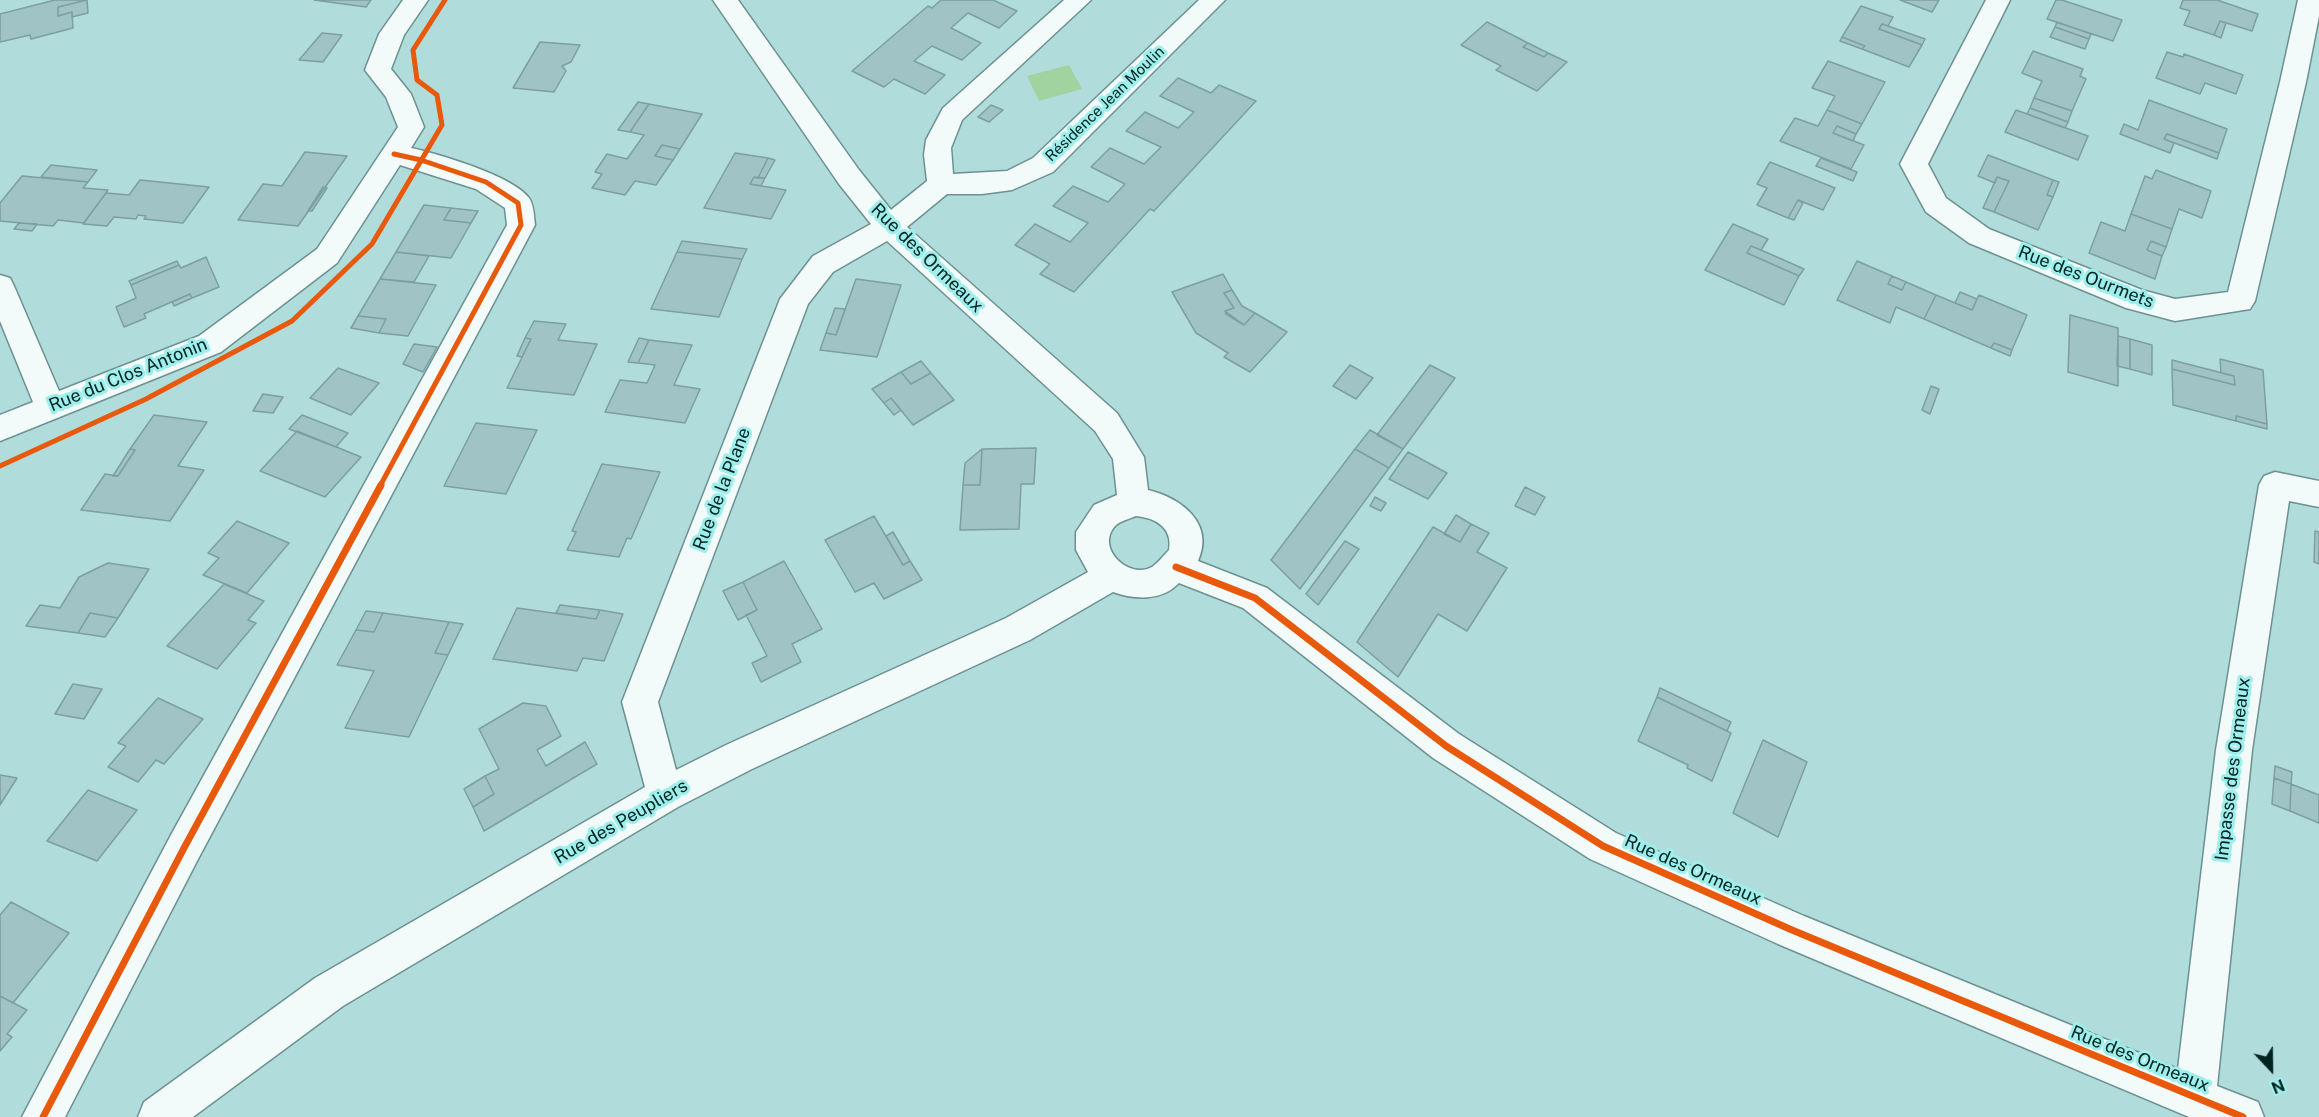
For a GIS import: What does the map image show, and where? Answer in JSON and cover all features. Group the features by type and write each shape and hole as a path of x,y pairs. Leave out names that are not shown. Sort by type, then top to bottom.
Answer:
{"street":[{"name":"Rue du Clos Antonin","path":"0,428 50,406 210,344 327,256 411,127 398,94 378,70 392,34 416,0"},
{"name":"Rue des Ormeaux","path":"725,0 849,177 889,227 1106,422 1128,457 1134,502"},
{"path":"941,184 937,159 938,137 952,114 1079,0"},
{"name":"Résidence Jean Moulin","path":"941,184 1012,180 1043,165 1212,0"},
{"name":"Rue des Ourmets","path":"1998,0 1914,164 1936,205 1979,236 2136,300 2175,310 2240,301 2293,82 2310,0"},
{"path":"43,1117 179,859 521,225 518,203 486,182 421,160 394,154"},
{"name":"Rue de la Plane","path":"665,795 640,702 795,299 823,264 889,227 941,184"},
{"path":"2,298 50,406"},
{"name":"Impasse des Ormeaux","path":"2195,1099 2234,750 2275,485 2319,494"},
{"path":"1134,502 1150,503 1164,508 1176,517 1184,528 1187,542 1184,555 1176,567 1168,575 1147,583 1122,581 1111,576 1100,566 1093,553 1092,539 1096,526 1106,514 1119,506 1134,502"},
{"name":"Rue des Ormeaux","path":"1176,567 1255,598 1446,746 1603,846 1792,930 2243,1117"},
{"name":"Rue des Peupliers","path":"159,1117 328,992 665,795 738,757 1018,629 1111,576"}],"green space":[{"path":"1069,65 1082,89 1039,101 1027,76"}],"building":[{"path":"55,0 87,0 58,7 58,16 72,12 73,28 31,39 30,35 0,42 0,14"},
{"path":"87,0 88,13 72,17 72,12 58,16 58,7"},
{"path":"314,0 371,0 366,7"},
{"path":"941,0 993,0 1017,11 999,28 968,13 951,28 981,43 962,60 932,46 914,61 945,75 925,94 894,79 884,87 852,71 928,6 932,8"},
{"path":"1900,0 1939,0 1932,12"},
{"path":"2056,0 2122,20 2113,41 2047,19"},
{"path":"2183,0 2217,0 2258,14 2252,31 2220,21 2214,35 2184,25 2190,11 2180,8"},
{"path":"1861,6 1893,17 1888,26 1882,24 1879,29 1922,45 1909,67 1862,49 1865,46 1842,37"},
{"path":"2220,21 2226,23 2221,38 2214,35"},
{"path":"1487,22 1528,43 1523,47 1544,57 1548,53 1567,62 1537,91 1496,70 1501,66 1461,45"},
{"path":"2057,22 2091,34 2089,39 2055,27"},
{"path":"1882,24 1925,39 1922,45 1879,29"},
{"path":"2055,27 2089,39 2085,49 2050,37"},
{"path":"322,33 342,35 323,62 299,60"},
{"path":"1842,37 1865,46 1862,49 1840,41"},
{"path":"540,42 580,45 571,62 562,66 566,71 554,92 513,88"},
{"path":"1528,43 1548,53 1544,57 1523,47"},
{"path":"2033,51 2083,69 2080,76 2086,79 2072,111 2034,98 2042,81 2022,73"},
{"path":"2167,52 2183,57 2184,54 2243,75 2236,94 2205,83 2200,94 2156,78"},
{"path":"1828,61 1885,82 1862,124 1827,110 1835,96 1812,88"},
{"path":"1178,78 1211,93 1219,85 1256,101 1154,211 1150,209 1074,292 1040,274 1050,264 1015,245 1035,224 1070,242 1088,223 1053,206 1073,186 1108,202 1125,184 1091,167 1110,148 1144,164 1161,147 1126,131 1145,112 1178,128 1194,112 1160,96"},
{"path":"2034,98 2072,111 2068,122 2030,108"},
{"path":"2149,100 2227,129 2219,153 2167,134 2164,139 2174,143 2170,153 2120,134 2124,124 2138,130"},
{"path":"638,102 649,104 630,132 618,130"},
{"path":"649,104 702,114 680,149 662,145 655,156 673,160 656,185 635,181 625,195 592,188 602,174 595,172 607,154 627,159 644,135 630,132"},
{"path":"991,105 1003,110 989,122 978,117"},
{"path":"2030,108 2068,122 2065,128 2027,114"},
{"path":"1827,110 1862,124 1856,134 1837,126 1833,133 1864,145 1851,169 1780,141 1795,118 1818,126"},
{"path":"2016,110 2088,136 2078,160 2005,132"},
{"path":"1837,126 1856,134 1853,141 1833,133"},
{"path":"2167,134 2219,153 2217,159 2164,139"},
{"path":"662,145 680,149 673,160 655,156"},
{"path":"305,152 347,156 298,226 238,220 263,184 282,186"},
{"path":"735,153 768,158 758,178 754,177 750,184 786,190 771,219 704,208"},
{"path":"1988,155 2053,180 2047,195 2053,197 2038,230 1994,212 2009,181 1997,177 1995,183 1978,176"},
{"path":"768,158 775,160 765,178 758,178"},
{"path":"1821,158 1857,172 1853,181 1816,166"},
{"path":"1770,162 1835,188 1823,210 1798,200 1788,218 1757,205 1767,188 1757,184"},
{"path":"51,165 97,170 88,182 41,177"},
{"path":"2156,170 2211,191 2202,218 2179,209 2172,229 2131,214 2145,176 2152,179"},
{"path":"22,176 88,182 83,188 108,190 84,223 58,220 53,226 0,221 0,203"},
{"path":"754,177 765,178 761,186 750,184"},
{"path":"1997,177 2009,181 1994,212 1983,208"},
{"path":"140,180 209,187 183,223 144,219 146,216 138,215 136,219 114,217 107,226 83,224 106,193 129,195"},
{"path":"2053,180 2059,182 2053,197 2047,195"},
{"path":"323,187 327,188 312,211 308,211"},
{"path":"1798,200 1803,203 1794,220 1788,218"},
{"path":"424,205 451,208 444,220 471,223 451,258 396,252"},
{"path":"451,208 478,211 471,223 444,220"},
{"path":"2131,214 2172,229 2166,247 2151,241 2147,250 2162,256 2155,279 2089,253 2101,222 2125,231"},
{"path":"19,223 37,224 32,231 14,229"},
{"path":"1733,224 1768,239 1761,250 1751,246 1747,253 1799,276 1784,305 1705,270"},
{"path":"682,241 747,249 742,259 677,252"},
{"path":"2151,241 2166,247 2162,256 2147,250"},
{"path":"1751,246 1804,269 1799,276 1747,253"},
{"path":"396,252 429,256 414,282 380,279"},
{"path":"677,252 742,259 719,317 651,309"},
{"path":"206,257 219,287 192,298 190,294 144,314 146,318 124,327 116,307 136,298 131,285 179,265 181,268"},
{"path":"177,261 179,265 131,285 129,281"},
{"path":"1857,261 1892,276 1888,284 1902,290 1906,282 1936,295 1924,319 1896,307 1890,323 1837,300"},
{"path":"1223,274 1232,290 1224,293 1234,308 1225,311 1226,314 1244,325 1255,313 1287,332 1250,372 1224,357 1228,353 1196,333 1172,292"},
{"path":"1892,276 1906,282 1902,290 1888,284"},
{"path":"380,279 436,285 408,336 379,333 386,319 358,316"},
{"path":"856,279 901,285 877,357 820,350 826,333 836,335"},
{"path":"1232,290 1242,306 1255,313 1244,325 1225,311 1234,308 1224,293"},
{"path":"1960,292 1977,299 1972,310 1955,303"},
{"path":"190,294 192,298 174,306 172,302"},
{"path":"1936,295 1972,310 1979,295 2027,315 2012,350 1994,343 1991,348 1924,319"},
{"path":"835,308 845,309 836,335 826,333"},
{"path":"2070,315 2118,328 2118,386 2068,372"},
{"path":"358,316 386,319 379,333 351,328"},
{"path":"534,321 566,324 558,340 597,344 574,395 507,388 531,339 525,338"},
{"path":"2118,336 2130,339 2130,369 2117,366"},
{"path":"525,338 531,339 522,357 517,356"},
{"path":"639,338 649,340 638,363 628,362"},
{"path":"2130,339 2152,345 2152,375 2130,369"},
{"path":"649,340 692,345 674,385 700,389 685,423 605,412 620,380 647,383 655,365 638,363"},
{"path":"1994,343 2012,350 2010,356 1991,348"},
{"path":"414,344 437,347 423,372 403,364"},
{"path":"2220,359 2263,370 2267,424 2236,416 2236,421 2173,405 2172,369 2235,385 2234,376 2221,373"},
{"path":"2172,360 2234,376 2235,385 2172,369"},
{"path":"921,361 931,373 911,384 901,372"},
{"path":"1350,365 1373,378 1356,399 1333,386"},
{"path":"1430,365 1455,378 1403,449 1377,435"},
{"path":"338,368 379,383 351,415 310,398"},
{"path":"901,372 911,384 931,373 954,400 913,425 891,398 884,403 872,389"},
{"path":"1931,386 1939,389 1930,414 1922,410"},
{"path":"263,394 283,397 273,413 253,411"},
{"path":"891,398 901,410 894,415 884,403"},
{"path":"154,415 207,422 178,466 204,470 170,521 81,510 105,474 118,476 135,450 130,449"},
{"path":"302,415 348,433 336,447 289,429"},
{"path":"2236,416 2267,424 2267,429 2236,421"},
{"path":"476,423 537,430 506,494 444,486"},
{"path":"1370,430 1403,449 1389,468 1355,449"},
{"path":"297,431 361,457 325,497 260,471"},
{"path":"1036,448 1034,484 1021,484 1019,529 960,530 963,485 980,485 982,449"},
{"path":"130,449 135,450 118,476 113,476"},
{"path":"982,449 980,485 963,485 965,463"},
{"path":"1355,449 1389,468 1300,589 1271,560"},
{"path":"1408,452 1447,473 1428,499 1389,479"},
{"path":"602,464 660,472 631,539 627,538 619,557 567,550 576,532 572,531"},
{"path":"1525,487 1545,497 1535,515 1515,506"},
{"path":"1375,497 1386,503 1381,511 1370,506"},
{"path":"1456,515 1471,524 1460,542 1444,534"},
{"path":"874,516 903,565 910,561 922,580 884,599 874,583 855,592 825,540"},
{"path":"237,521 289,543 247,593 203,575 219,558 208,553"},
{"path":"1471,524 1489,533 1477,552 1507,568 1467,631 1438,614 1398,677 1357,642 1433,527 1460,542"},
{"path":"2315,531 2319,532 2319,564 2314,562"},
{"path":"893,532 910,561 903,565 886,536"},
{"path":"1345,541 1359,549 1318,605 1306,594"},
{"path":"784,561 822,629 792,644 801,662 761,682 752,663 767,656 746,615 757,610 743,582"},
{"path":"108,563 149,569 118,618 90,613 78,633 26,626 40,605 60,608 79,577"},
{"path":"743,582 757,610 738,620 723,591"},
{"path":"224,584 264,601 248,620 256,623 217,669 167,646"},
{"path":"560,605 600,610 596,619 556,613"},
{"path":"517,608 596,619 600,610 623,614 604,661 583,658 577,671 493,659"},
{"path":"366,611 383,613 374,632 356,630"},
{"path":"90,613 118,618 105,637 78,633"},
{"path":"383,613 449,622 435,653 448,655 409,737 345,728 374,671 337,665 356,630 374,632"},
{"path":"449,622 463,624 448,655 435,653"},
{"path":"73,684 102,689 84,719 55,714"},
{"path":"1660,688 1731,722 1727,731 1657,697"},
{"path":"1657,697 1731,733 1712,781 1687,768 1688,765 1638,741"},
{"path":"158,698 203,719 164,764 156,760 138,782 108,767 126,746 118,743"},
{"path":"523,703 546,706 561,736 537,750 546,766 585,742 597,764 484,831 473,807 494,794 485,776 499,769 479,729"},
{"path":"1763,740 1807,762 1778,837 1733,813"},
{"path":"2275,766 2292,772 2291,784 2274,778"},
{"path":"0,775 17,778 0,805"},
{"path":"485,776 494,794 473,807 464,789"},
{"path":"2274,778 2291,784 2290,811 2272,804"},
{"path":"2291,784 2319,795 2319,823 2290,811"},
{"path":"88,790 137,810 97,861 47,841"},
{"path":"11,902 69,933 13,1003 0,996 0,915"},
{"path":"0,996 27,1010 7,1034 12,1037 0,1051"}],"cycle path":[{"path":"0,466 146,399 292,321 372,244 442,125 437,95 417,80 413,50 445,0"},
{"path":"43,1117 184,848 521,225 518,203 486,182 421,160 394,154"},
{"path":"1176,567 1255,598 1446,746 1603,846 1792,930 2243,1117"}]}
